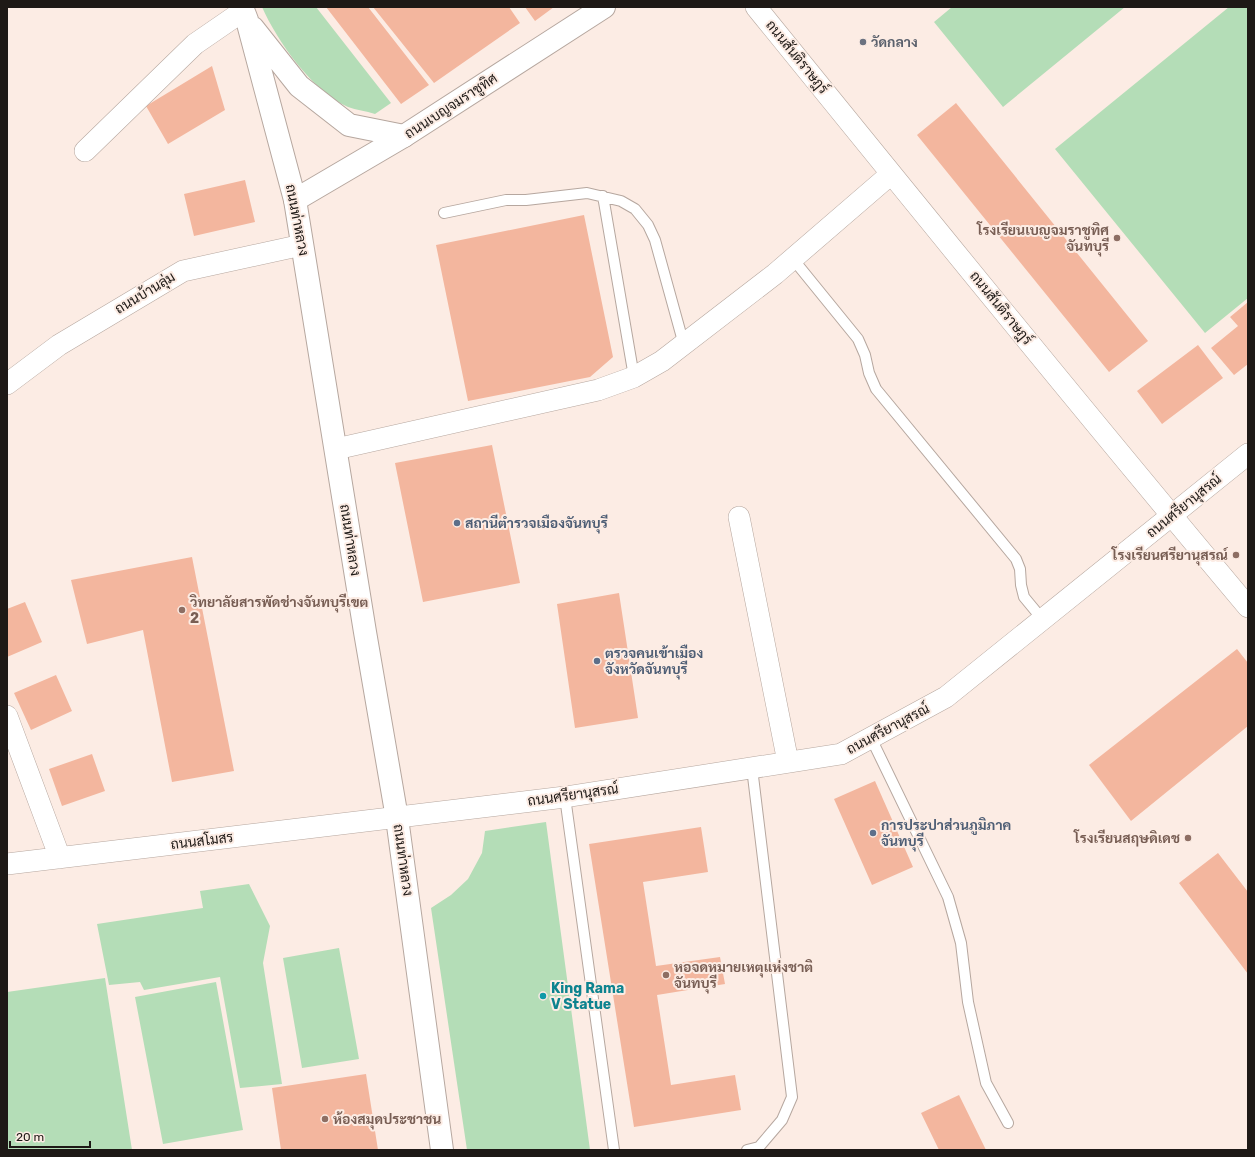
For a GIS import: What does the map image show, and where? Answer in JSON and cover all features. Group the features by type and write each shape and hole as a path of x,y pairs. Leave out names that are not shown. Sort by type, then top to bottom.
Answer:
{"main road":[{"name":"ถนนเบญจมราชูทิศ","path":"295,200 404,136 604,7"},
{"path":"244,13 299,86 349,125 404,136"},
{"name":"ถนนท่าหลวง","path":"244,13 295,200 365,632 397,818 442,1150"}],"street":[{"name":"ถนนสันติราษฎร์","path":"756,7 1171,516 1248,607"},
{"path":"85,151 195,44 244,13"},
{"path":"336,449 598,390 634,377 662,361 684,345 793,259 891,174"},
{"name":"ถนนบ้านลุ่ม","path":"7,384 58,345 183,271 302,245"},
{"name":"ถนนศรียานุสรณ์","path":"397,818 565,797 841,754 946,698 1248,454"},
{"path":"739,517 788,762"},
{"path":"7,716 60,858"},
{"name":"ถนนสโมสร","path":"7,864 397,818"}],"lane":[{"path":"444,213 506,200 526,200 587,193 621,201 635,209 648,225 655,240 684,345"},
{"path":"603,196 634,377"},
{"path":"793,259 858,339 876,389 1016,559 1020,569 1021,585 1024,597 1043,620"},
{"path":"871,738 948,897 961,943 968,1002 986,1083 1008,1123"},
{"path":"747,1150 759,1147 769,1136 782,1120 792,1097 752,768"},
{"path":"565,797 614,1150"}],"green space":[{"path":"262,7 316,7 391,103 375,114 348,107 335,100 309,78 287,50"},
{"path":"952,7 1125,7 1003,107 934,22"},
{"path":"1229,7 1248,7 1248,298 1205,333 1055,149"},
{"path":"546,822 590,1150 467,1150 431,908 451,895 468,879 482,853 485,831"},
{"path":"249,884 270,926 263,963 282,1084 240,1088 220,977 144,990 140,982 109,985 97,924 203,908 200,891"},
{"path":"339,948 359,1059 302,1068 283,958"},
{"path":"105,978 132,1150 7,1150 7,992"},
{"path":"216,982 243,1130 163,1144 135,997"}],"building":[{"path":"326,7 368,7 429,85 401,104"},
{"path":"373,7 509,7 520,23 434,83"},
{"path":"525,7 554,7 535,21"},
{"path":"212,66 225,110 168,144 146,106"},
{"path":"956,103 1148,341 1109,372 917,135"},
{"path":"245,180 255,222 194,236 184,194"},
{"path":"584,215 613,357 590,377 468,401 436,245"},
{"path":"1248,302 1248,364 1234,375 1211,348 1238,326 1230,317"},
{"path":"1198,345 1223,378 1162,424 1137,391"},
{"name":"สถานีตำรวจเมืองจันทบุรี","path":"492,445 520,583 423,602 395,463"},
{"path":"192,557 234,771 172,782 143,630 87,644 71,580"},
{"name":"ตรวจคนเข้าเมือง จังหวัดจันทบุรี","path":"619,593 638,718 575,728 557,604"},
{"path":"25,602 42,642 7,657 7,609"},
{"path":"1237,649 1248,663 1248,726 1131,821 1089,765"},
{"path":"56,675 72,711 31,730 14,693"},
{"path":"92,754 105,791 62,806 49,769"},
{"name":"การประปาส่วนภูมิภาค จันทบุรี","path":"875,781 913,867 872,885 834,799"},
{"name":"หอจดหมายเหตุแห่งชาติ จันทบุรี","path":"701,827 708,872 643,882 656,966 720,957 725,984 657,995 671,1085 735,1075 741,1110 634,1127 589,844"},
{"path":"1218,853 1248,892 1248,974 1179,883"},
{"name":"ห้องสมุดประชาชน","path":"366,1074 378,1150 281,1150 272,1088"},
{"path":"959,1095 986,1150 939,1150 921,1113"}],"place":[{"name":"วัดกลาง","path":"863,42"},
{"name":"โรงเรียนเบญจมราชูทิศ จันทบุรี","path":"1117,238"},
{"name":"สถานีตำรวจเมืองจันทบุรี","path":"457,523"},
{"name":"โรงเรียนศรียานุสรณ์","path":"1236,555"},
{"name":"วิทยาลัยสารพัดช่างจันทบุรีเขต 2","path":"182,610"},
{"name":"ตรวจคนเข้าเมือง จังหวัดจันทบุรี","path":"597,661"},
{"name":"การประปาส่วนภูมิภาค จันทบุรี","path":"873,833"},
{"name":"โรงเรียนสฤษดิเดช","path":"1188,838"},
{"name":"หอจดหมายเหตุแห่งชาติ จันทบุรี","path":"666,975"},
{"name":"King Rama V Statue","path":"543,996"},
{"name":"ห้องสมุดประชาชน","path":"325,1119"}]}
